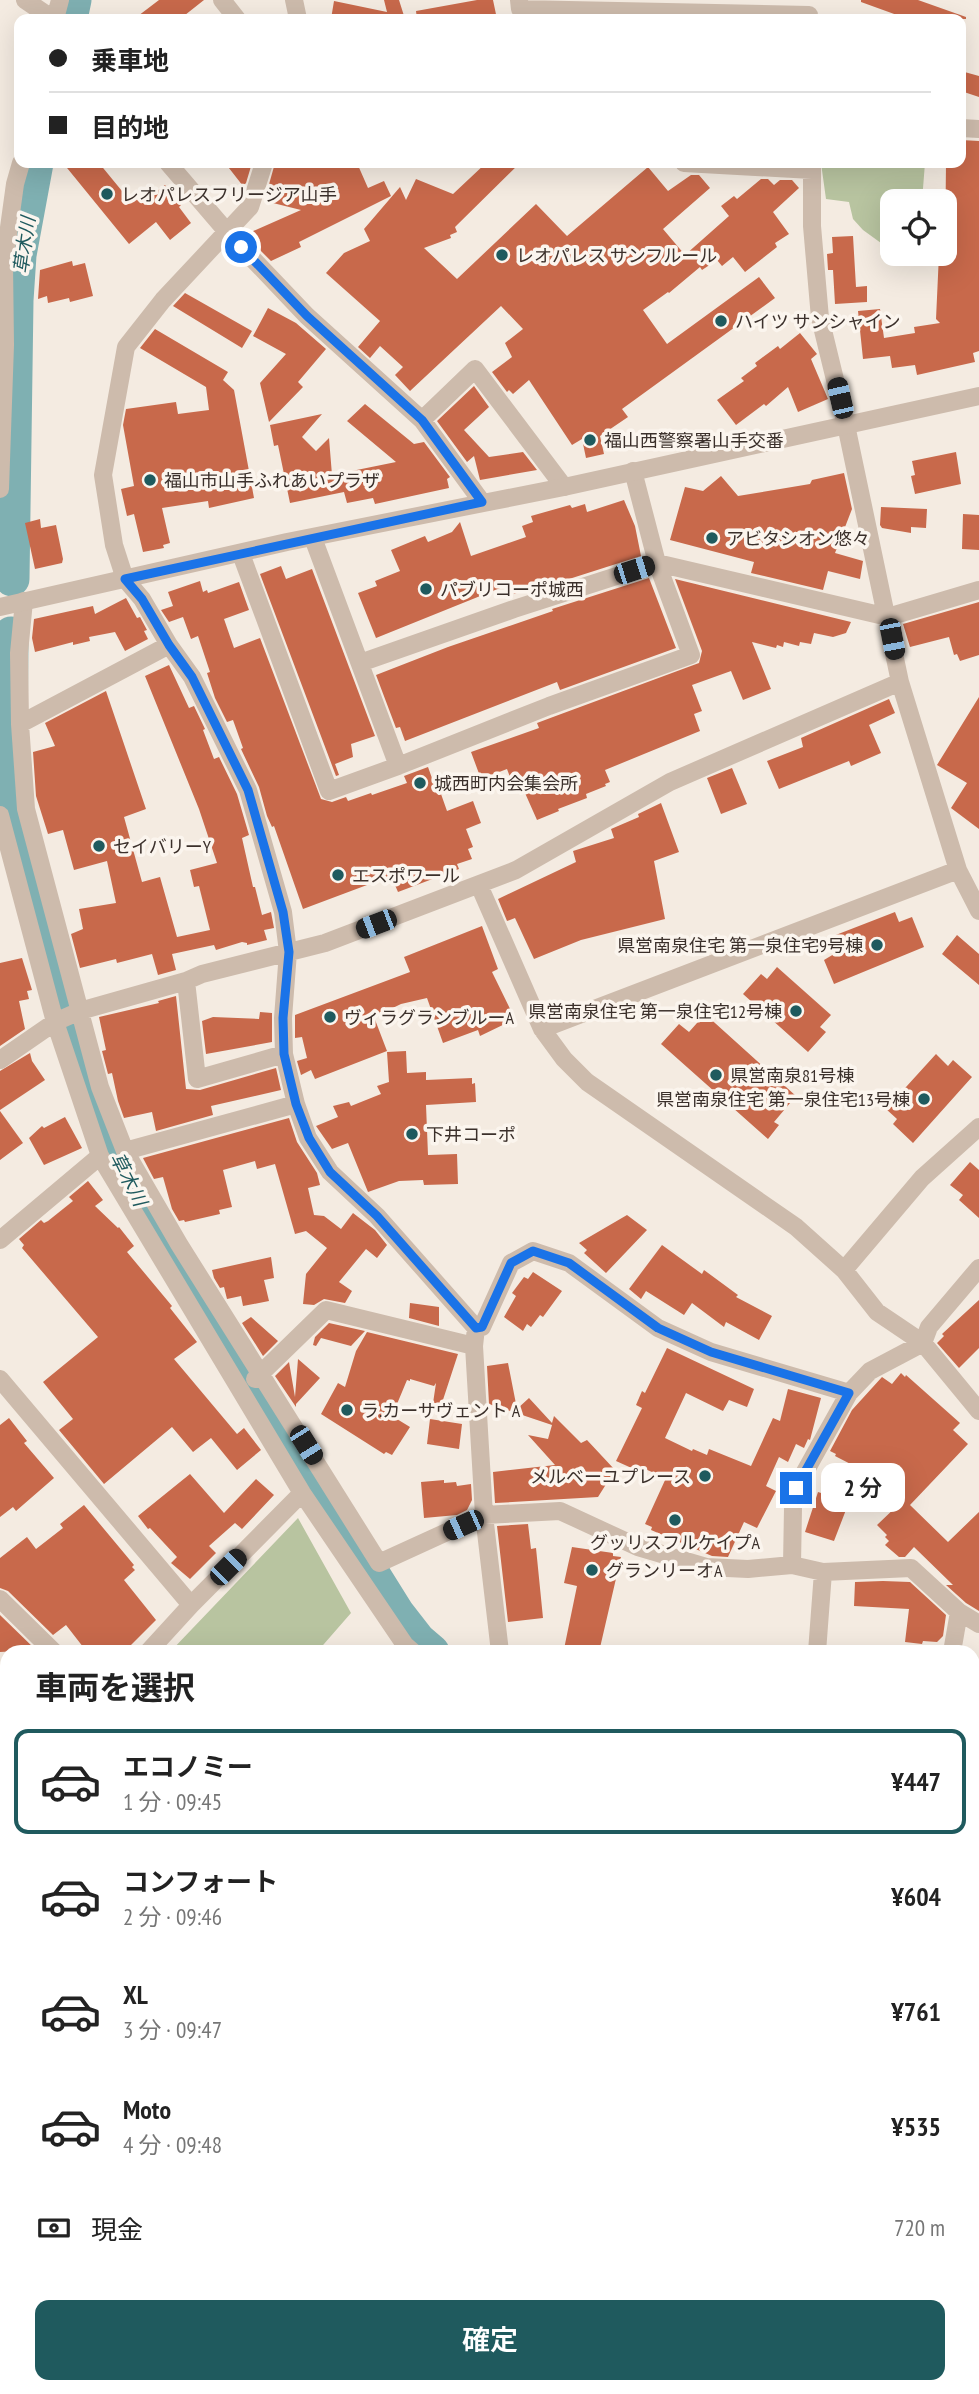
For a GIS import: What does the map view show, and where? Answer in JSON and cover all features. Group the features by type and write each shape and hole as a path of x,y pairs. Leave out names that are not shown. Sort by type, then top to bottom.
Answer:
{"street":[{"path":"25,0 46,14"},
{"path":"222,0 233,14"},
{"path":"521,9 598,14"},
{"path":"662,14 810,11"},
{"path":"0,489 5,345 2,264 20,168"},
{"path":"172,168 228,233 307,316 422,420 482,502"},
{"path":"262,168 250,207 163,300 126,347 103,475 114,545 125,579 142,599 192,677 248,790 283,912 289,952 283,1018 284,1054 296,1104 309,1138 330,1172 377,1216 475,1337 484,1515 499,1645"},
{"path":"812,168 812,226 820,318 846,425 900,682 958,870 979,911"},
{"path":"422,420 475,369 564,487"},
{"path":"0,607 979,396"},
{"path":"241,554 329,790 691,655 657,563 633,471"},
{"path":"313,538 398,766"},
{"path":"360,663 514,608 657,563 888,617 979,590"},
{"path":"24,601 19,653 20,724 26,809 100,1156 251,1382 368,1568 405,1645"},
{"path":"20,724 169,645"},
{"path":"0,1060 68,1016 202,974 325,943 516,870 670,782 900,682"},
{"path":"0,815 68,1016 125,1151 179,1244 251,1382 302,1493 368,1568"},
{"path":"542,1029 958,870"},
{"path":"479,885 542,1029 564,1059 587,1082 796,1227 844,1270 877,1312 923,1343 979,1411"},
{"path":"186,981 197,1079 284,1054"},
{"path":"125,1151 296,1104"},
{"path":"844,1270 922,1178 979,1127"},
{"path":"0,1240 100,1156"},
{"path":"475,1337 511,1263 533,1251 569,1263 658,1328 711,1352 849,1393"},
{"path":"792,1565 796,1488 849,1393 870,1371 923,1343 929,1327 979,1268"},
{"path":"251,1382 326,1310 475,1337"},
{"path":"0,1379 191,1605"},
{"path":"154,1645 302,1493"},
{"path":"368,1568 484,1515 560,1511 638,1547 706,1567 748,1569 792,1565 823,1572 911,1569 959,1612 979,1624"},
{"path":"818,1645 823,1572"},
{"path":"0,1599 47,1645"},
{"path":"953,1645 959,1612"}],"green space":[{"path":"822,168 925,168 923,189 880,189 880,242 853,219 849,202 826,199"},
{"path":"298,1518 351,1613 323,1645 177,1645"}],"building":[{"path":"159,0 204,0 186,14 141,14"},
{"path":"384,0 399,0 403,14 332,14 334,1 387,12"},
{"path":"477,0 493,0 496,14 416,14 416,11"},
{"path":"918,0 958,14 894,14 861,2"},
{"path":"966,72 979,76 979,97 966,93"},
{"path":"966,140 979,141 979,351 973,353 975,362 917,375 915,365 892,368 890,356 863,359 858,311 880,309 884,338 915,333 914,327 940,323 936,319 938,266 957,266 957,189 946,189 946,168 966,168"},
{"path":"67,168 103,168 131,202 152,185 157,191 165,185 191,223 170,240 156,222 129,244"},
{"path":"229,168 250,168 243,186"},
{"path":"274,168 359,168 368,188 384,181 391,196 299,242 301,247 271,261 260,250 251,232 301,210 273,203 274,198 266,195"},
{"path":"481,168 515,168 455,227 457,232 450,235 451,238 424,248 457,279 536,204 567,236 647,168 668,191 691,175 699,175 710,188 663,229 685,255 729,216 721,206 734,196 737,199 761,179 768,179 774,185 780,180 792,180 799,188 773,212 789,234 775,243 777,247 745,272 733,257 722,266 717,260 702,270 700,267 643,310 667,344 759,277 775,298 622,409 628,417 600,436 604,454 586,458 582,439 572,445 529,380 513,394 509,390 507,392 492,372 512,357 505,343 523,329 501,306 410,391 395,375 403,367 380,346 370,358 358,347 380,321 326,273 344,253 370,241 364,229 400,187 406,200 416,179 453,194"},
{"path":"853,236 856,287 867,286 867,302 835,304 833,270 828,270 827,254 833,253 832,237"},
{"path":"72,261 73,266 85,263 93,296 70,302 69,298 48,303 47,296 38,299 40,270"},
{"path":"185,293 252,331 242,348 173,306"},
{"path":"268,308 296,323 326,349 298,382 303,387 269,422 260,383 286,354 253,336"},
{"path":"155,329 228,372 223,380 234,390 254,498 209,508 208,501 162,508 170,543 163,545 164,548 143,552 134,514 127,516 121,489 134,486 123,425 126,409 176,402 178,414 209,410 206,387 140,348"},
{"path":"800,333 817,354 811,359 828,399 798,412 788,387 766,406 764,404 736,425 717,400 744,381 741,378 757,366 755,363 778,346 780,349"},
{"path":"474,386 489,407 464,430 489,457 523,452 537,470 480,480 474,456 467,462 437,421"},
{"path":"365,404 414,444 424,442 450,477 447,479 449,488 375,504 373,498 347,503 344,492 290,503 278,445 274,446 270,425 322,414 302,437 316,451 329,438 332,475 396,462 347,421"},
{"path":"956,452 961,484 915,494 911,476 915,475 912,461"},
{"path":"844,473 852,509 835,553 863,561 860,579 828,571 823,590 751,573 754,562 670,540 685,487 703,491 721,476 738,496 810,484 812,480"},
{"path":"624,500 635,526 641,556 544,587 542,583 514,594 510,584 376,638 358,593 377,586 375,581 400,571 391,550 425,536 428,542 452,532 460,522 471,556 526,537 522,526 533,522 531,516 570,505 572,508 585,504 587,512"},
{"path":"881,507 927,509 926,528 911,527 911,533 882,528"},
{"path":"963,514 979,515 979,550 962,549"},
{"path":"40,519 41,528 56,525 63,559 62,563 35,569 25,523"},
{"path":"281,566 286,579 312,569 375,736 351,744 353,757 335,764 339,775 336,776 260,574"},
{"path":"649,578 676,648 560,690 557,682 405,741 400,727 396,728 376,675 553,611 552,609"},
{"path":"675,579 851,622 846,633 833,637 814,633 811,644 800,642 799,646 784,642 783,647 777,645 776,648 752,642 771,689 743,700 731,671 692,685 702,711 694,714 700,731 605,770 610,782 605,784 606,786 586,794 587,798 558,809 559,811 537,820 520,783 513,785 507,769 481,779 471,752 539,728 537,723 699,663 702,651"},
{"path":"200,581 203,592 207,590 208,593 239,582 249,610 224,619 234,648 260,638 321,799 332,802 346,797 348,801 371,793 372,795 407,783 404,776 428,767 447,811 473,801 481,823 466,829 473,847 468,849 472,859 457,864 459,869 398,892 391,876 303,909 274,826 272,827 267,816 259,787 241,749 243,748 233,720 227,722 215,698 198,636 191,639 183,617 169,622 161,610 173,606 168,592"},
{"path":"126,598 147,630 144,631 148,639 125,651 115,632 89,637 90,641 73,645 73,642 35,652 32,638 34,619 93,606 95,614"},
{"path":"979,602 979,655 960,661 957,654 954,655 949,637 910,647 903,624"},
{"path":"169,665 189,708 194,706 205,729 203,730 214,759 219,757 237,794 249,835 242,838 253,887 262,915 271,912 274,928 264,930 267,940 247,945 242,942 216,950 214,945 172,954 176,970 158,975 152,954 117,963 116,959 80,968 71,934 83,929 79,909 116,903 107,861 74,870 63,830 48,834 36,796 33,752 55,746 45,723 106,691 146,809 124,817 142,882 160,877 177,937 210,930 199,886 194,887 190,870 217,863 199,809 145,676"},
{"path":"979,697 979,829 951,808 967,783 937,765"},
{"path":"889,699 895,713 869,725 881,753 851,766 849,761 779,789 767,761 803,747 801,738"},
{"path":"732,768 747,804 721,814 707,778"},
{"path":"661,803 679,852 654,861 665,919 581,940 534,959 515,918 507,921 498,899 576,862 573,851 614,838 611,829 639,817 638,814"},
{"name":"県営南泉住宅 第一泉住宅9号棟","path":"895,912 899,922 912,917 924,947 834,984 824,960 834,954 828,938"},
{"path":"482,926 498,969 492,972 515,1019 480,1036 478,1030 443,1043 427,998 401,1004 374,1017 387,1051 315,1079 311,1070 301,1075 297,1061 307,1058 302,1037 295,1038 295,1015 410,972 404,957"},
{"path":"957,935 979,954 979,985 942,954"},
{"path":"22,958 32,990 27,991 29,999 19,1001 25,1029 0,1046 0,963"},
{"name":"県営南泉住宅 第一泉住宅12号棟","path":"777,967 831,1015 820,1027 826,1032 808,1052 743,994 761,974 767,979"},
{"path":"176,996 186,1089 200,1090 276,1068 281,1090 211,1106 213,1115 156,1131 152,1112 124,1118 112,1073 108,1074 102,1051 106,1050 99,1017 159,1003 158,1001"},
{"path":"260,1012 272,1013 272,1042 206,1054 202,1021 213,1017 259,1019"},
{"path":"705,1014 796,1096 774,1122 779,1125 768,1139 661,1044 679,1024 689,1032"},
{"path":"406,1051 407,1073 426,1072 426,1080 472,1078 472,1084 475,1083 476,1102 426,1105 428,1155 457,1154 458,1184 424,1185 423,1180 399,1181 368,1192 348,1143 332,1149 316,1126 338,1117 333,1106 349,1102 351,1106 381,1094 377,1086 389,1082 387,1052"},
{"path":"30,1053 32,1061 45,1080 0,1110 0,1071"},
{"name":"県営南泉住宅 第一泉住宅13号棟","path":"936,1054 948,1066 953,1060 972,1077 913,1143 893,1124 897,1119 886,1109"},
{"path":"0,1111 23,1143 0,1160"},
{"path":"65,1117 82,1148 44,1165 29,1138 42,1126 44,1128"},
{"path":"289,1118 297,1142 317,1173 320,1185 308,1188 314,1215 324,1216 341,1229 353,1213 375,1230 387,1245 377,1258 366,1249 339,1282 352,1291 345,1303 324,1299 314,1305 303,1304 306,1274 327,1248 306,1231 295,1234 275,1164 257,1169 255,1161 223,1170 232,1207 219,1210 220,1214 185,1222 179,1221 172,1209 163,1177 154,1179 143,1158"},
{"path":"970,1162 979,1170 979,1218 959,1200 963,1195 950,1185"},
{"path":"88,1181 103,1200 95,1206 119,1227 134,1246 127,1252 172,1306 170,1308 197,1342 174,1359 237,1434 244,1428 261,1450 237,1470 211,1438 193,1452 172,1427 104,1484 59,1430 73,1419 43,1382 98,1337 22,1248 24,1245 19,1239 41,1220 44,1223 48,1221 73,1201 69,1197"},
{"path":"627,1215 647,1230 606,1273 584,1253 587,1250 579,1243"},
{"path":"662,1245 702,1274 704,1270 738,1295 736,1297 772,1316 759,1340 726,1322 724,1327 692,1303 684,1315 646,1291 641,1299 629,1289"},
{"path":"271,1257 274,1278 264,1280 269,1301 243,1306 241,1296 227,1299 224,1287 220,1288 212,1270"},
{"path":"533,1272 562,1291 543,1317 540,1315 531,1327 527,1324 523,1331 504,1317 516,1296 512,1293 524,1277 528,1279"},
{"path":"979,1300 979,1348 959,1368 937,1343 944,1336 942,1334"},
{"path":"410,1303 439,1307 439,1326 409,1318"},
{"path":"251,1317 278,1341 263,1356 242,1323"},
{"path":"329,1323 365,1331 351,1346 321,1338 316,1346 313,1345 315,1337"},
{"path":"367,1332 458,1354 439,1412 432,1410 436,1383 434,1386 407,1380 392,1416 410,1427 392,1455 386,1452 384,1454 321,1414 338,1383 345,1387 356,1351"},
{"path":"667,1348 754,1389 747,1407 729,1400 723,1411 686,1393 665,1438 692,1451 693,1449 707,1455 709,1449 751,1466 773,1418 780,1421 788,1389 821,1398 810,1440 808,1439 804,1448 796,1444 788,1462 779,1457 766,1486 776,1491 757,1528 744,1522 728,1557 712,1556 651,1530 652,1527 645,1524 666,1478 638,1466 636,1470 616,1461 642,1408 636,1405 642,1391 645,1393"},
{"path":"298,1359 320,1378 296,1407 275,1376 289,1362 295,1397"},
{"path":"508,1363 517,1409 529,1398 552,1423 554,1416 581,1443 587,1440 615,1470 598,1497 495,1503 493,1472 555,1465 528,1435 548,1439 552,1425 489,1404 487,1366"},
{"path":"901,1373 960,1423 953,1430 968,1444 910,1505 948,1542 979,1512 979,1611 946,1585 953,1585 914,1547 905,1557 899,1557 885,1545 889,1541 885,1537 887,1535 877,1525 899,1504 866,1472 830,1451 852,1410 882,1377 892,1384"},
{"path":"9,1418 27,1441 24,1443 54,1478 16,1511 13,1507 0,1517 0,1425"},
{"path":"430,1419 462,1424 459,1449 427,1444"},
{"path":"190,1474 224,1513 256,1479 274,1495 242,1529 235,1523 209,1546 216,1553 190,1579 171,1563 177,1557 138,1516"},
{"path":"444,1480 444,1483 456,1482 457,1486 471,1484 472,1500 467,1510 457,1515 424,1518 421,1482"},
{"path":"818,1492 849,1502 834,1541 805,1532"},
{"path":"84,1505 134,1565 132,1567 135,1570 124,1580 156,1620 131,1645 82,1645 66,1625 53,1635 8,1591 0,1588 0,1558 27,1537 36,1549 63,1528 60,1524"},
{"path":"528,1524 531,1549 536,1548 543,1618 508,1622 497,1526"},
{"path":"572,1547 613,1553 613,1556 621,1557 601,1645 565,1645 577,1586 564,1583"},
{"path":"855,1582 910,1582 946,1615 943,1636 937,1642 905,1642 909,1609 854,1606"},
{"path":"0,1615 31,1645 0,1645"}],"waterway":[{"name":"草木川","path":"71,14 74,0"},
{"name":"草木川","path":"12,579 16,300 19,255 35,168"},
{"name":"草木川","path":"11,634 10,752 14,807 24,862 88,1084 112,1147 140,1202 397,1613 424,1645"}],"place":[{"name":"レオパレスフリージア山手","path":"107,194"},
{"name":"レオパレス サンフルール","path":"502,255"},
{"name":"ハイツ サンシャイン","path":"721,321"},
{"name":"福山西警察署山手交番","path":"590,440"},
{"name":"福山市山手ふれあいプラザ","path":"150,480"},
{"name":"アビタシオン悠々","path":"712,538"},
{"name":"パブリコーポ城西","path":"426,589"},
{"name":"城西町内会集会所","path":"420,783"},
{"name":"セイバリーY","path":"99,846"},
{"name":"エスポワール","path":"338,875"},
{"name":"県営南泉住宅 第一泉住宅9号棟","path":"877,945"},
{"name":"県営南泉住宅 第一泉住宅12号棟","path":"796,1011"},
{"name":"ヴィラグランブルーA","path":"330,1017"},
{"name":"県営南泉81号棟","path":"716,1075"},
{"name":"県営南泉住宅 第一泉住宅13号棟","path":"924,1099"},
{"name":"下井コーポ","path":"412,1134"},
{"name":"ラ.カーサヴェント A","path":"347,1410"},
{"name":"メルベーユプレース","path":"705,1476"},
{"name":"グッリスフルケイプA","path":"675,1520"},
{"name":"グランリーオA","path":"592,1570"}],"route":[{"path":"241,247 307,316 422,420 482,502 125,579 142,599 192,677 248,790 283,912 289,952 283,1018 284,1054 296,1104 309,1138 330,1172 377,1216 476,1328 482,1327 511,1263 533,1251 569,1263 658,1328 711,1352 849,1393 796,1488"}]}
